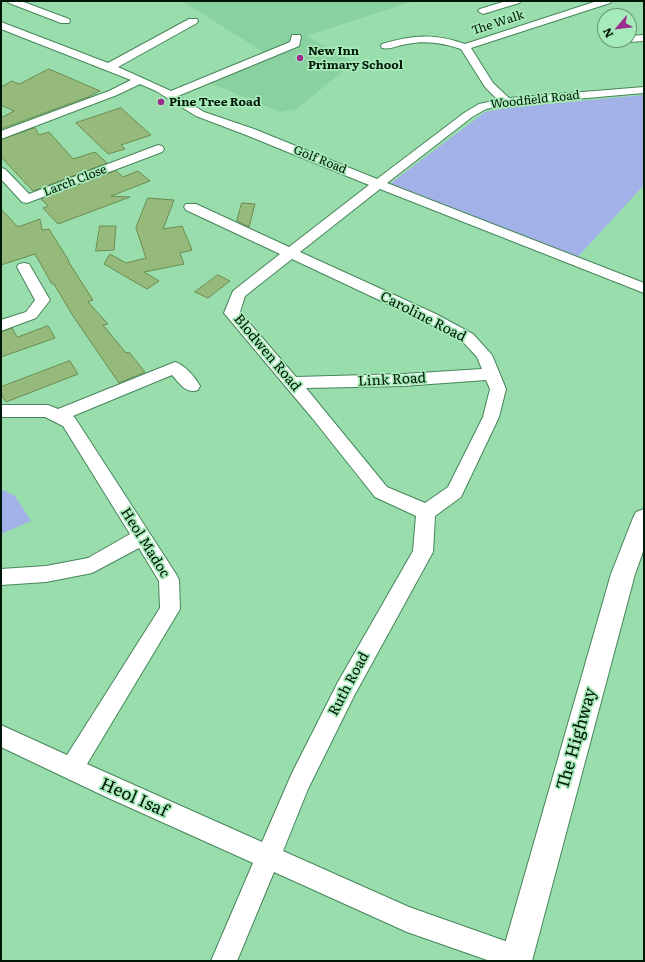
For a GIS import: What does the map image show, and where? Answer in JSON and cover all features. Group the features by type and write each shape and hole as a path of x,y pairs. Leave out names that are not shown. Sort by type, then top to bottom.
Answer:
{"street":[{"path":"12,1 65,21"},
{"path":"483,11 516,1"},
{"name":"The Walk","path":"401,54 386,46 405,40 424,37 448,41 465,47 607,1"},
{"path":"109,67 193,21"},
{"name":"Golf Road","path":"1,24 140,80 170,95 200,114 250,132 325,163 644,288"},
{"path":"170,95 295,44 296,37"},
{"name":"The Walk","path":"465,47 489,85 506,102"},
{"path":"1,135 106,96 140,80"},
{"name":"Woodfield Road","path":"379,183 468,115 483,106 506,102 644,90"},
{"name":"Larch Close","path":"1,172 27,199 158,150"},
{"name":"Blodwen Road","path":"379,183 238,294 232,313 382,492 426,512"},
{"name":"Caroline Road","path":"191,207 431,318 468,338 484,355 498,389 491,417 455,492 426,512"},
{"path":"1,326 31,315 42,300 24,266"},
{"path":"57,416 175,368 192,386"},
{"name":"Link Road","path":"292,383 403,380 491,374"},
{"name":"Heol Madoc","path":"1,411 48,411 68,422 169,580 170,609 71,769"},
{"name":"Ruth Road","path":"224,961 300,781 346,689 423,552 426,512"},
{"name":"The Highway","path":"516,959 623,574 644,518"},
{"path":"1,577 46,574 92,565 142,538"},
{"name":"Heol Isaf","path":"1,736 267,858"},
{"path":"267,858 407,919 516,959"}],"shaded area":[{"name":"New Inn Primary School","path":"182,1 414,1 306,36 354,62 297,109 280,112 201,79 265,53"},
{"path":"644,95 644,185 574,261 387,186 485,112 506,108"},
{"path":"1,489 15,496 31,521 1,534"}],"building":[{"path":"49,69 100,91 88,97 1,129 1,118 14,111 1,105 1,87 12,81 19,84"},
{"path":"121,108 151,135 121,145 125,149 108,154 76,123"},
{"path":"35,128 39,135 49,132 73,159 95,152 107,163 33,191 1,157 1,140"},
{"path":"116,171 123,177 138,171 150,181 111,196 130,197 58,224 43,208 48,206 41,199"},
{"path":"148,198 174,200 163,229 182,226 192,250 180,253 184,264 144,272 159,281 147,289 104,264 110,254 126,263 146,258 136,228"},
{"path":"242,203 255,204 249,227 237,221"},
{"path":"1,209 18,227 40,219 42,230 49,229 93,300 88,302 108,324 103,325 126,353 129,352 145,372 119,383 73,316 54,284 52,284 35,254 1,265"},
{"path":"100,226 116,226 114,250 96,251"},
{"path":"218,275 230,281 208,298 195,292"},
{"path":"48,326 55,338 1,357 1,332 12,328 17,337"},
{"path":"70,361 78,374 6,402 1,394 1,387"}],"place":[{"name":"New Inn Primary School","path":"300,58"},
{"name":"Pine Tree Road","path":"161,102"}]}
